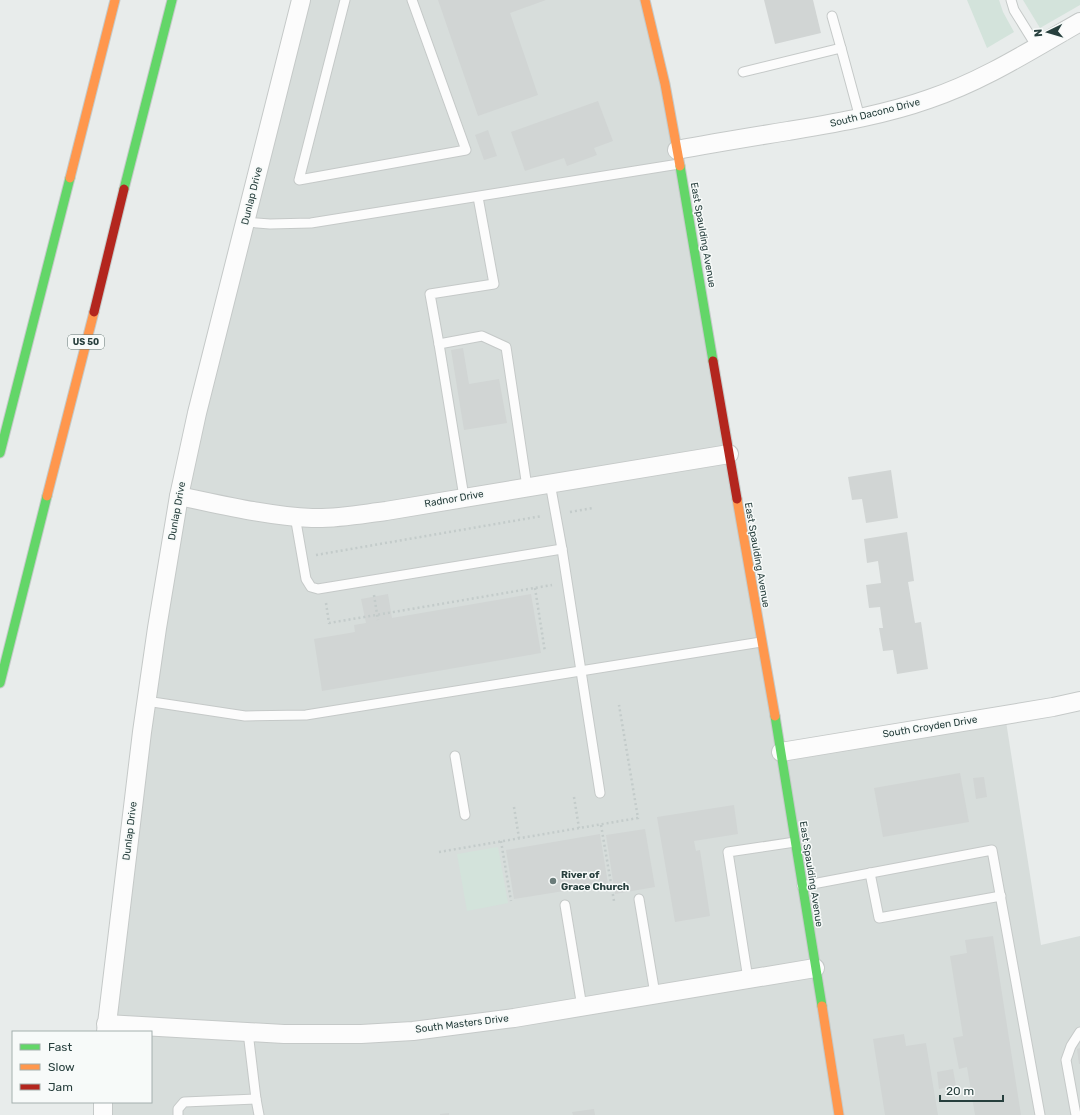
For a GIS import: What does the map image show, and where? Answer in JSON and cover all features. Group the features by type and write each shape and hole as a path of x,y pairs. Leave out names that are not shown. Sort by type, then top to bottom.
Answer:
{"main road":[{"path":"0,453 115,0"},
{"name":"US 50","path":"0,683 172,0"},
{"name":"East Spaulding Avenue","path":"645,0 665,84 678,157 781,752 839,1115"}],"street":[{"name":"Dunlap Drive","path":"106,1028 146,701 179,496 197,413 301,0"},
{"name":"South Dacono Drive","path":"678,157 804,128 860,118 930,99 991,72 1080,22"},
{"name":"Radnor Drive","path":"179,496 268,513 313,518 345,516 729,454"},
{"name":"South Croyden Drive","path":"781,752 1053,707 1080,701"},
{"name":"South Masters Drive","path":"106,1028 284,1034 338,1034 413,1031 514,1018 815,968"},
{"path":"103,1103 103,1115"}],"lane":[{"path":"345,0 299,180 466,150 412,0"},
{"path":"1011,0 1014,10 1037,47"},
{"path":"832,16 860,118"},
{"path":"743,72 841,48"},
{"path":"246,222 270,224 312,223 478,197 678,157"},
{"path":"464,497 430,294 494,284 478,197"},
{"path":"439,344 482,336 506,347 527,487"},
{"path":"550,483 568,583 600,793"},
{"path":"295,516 306,580 311,587 318,589 562,549"},
{"path":"146,701 245,716 306,715 761,642"},
{"path":"455,756 465,815"},
{"path":"748,979 728,852 795,842"},
{"path":"802,886 992,850 1040,1115"},
{"path":"870,873 879,918 1001,896"},
{"path":"639,899 655,994"},
{"path":"565,905 582,1007"},
{"path":"248,1032 259,1115"},
{"path":"1076,1115 1066,1060 1071,1046 1080,1032"},
{"path":"178,1115 178,1109 184,1102 256,1099"}],"path":[{"path":"302,557 593,508"},
{"path":"371,581 378,620"},
{"path":"324,588 329,623 568,583"},
{"path":"535,588 545,652"},
{"path":"439,852 638,818 619,706"},
{"path":"574,797 579,828"},
{"path":"514,807 519,838"},
{"path":"601,824 614,901"},
{"path":"501,841 511,901"}],"shaded area":[{"path":"301,0 645,0 781,752 1005,715 1041,945 1080,936 1080,1115 103,1115 103,1103 152,1103 152,1031 106,1031 157,628"},
{"path":"967,0 999,0 1003,12 1014,32 987,48"},
{"path":"1023,0 1080,0 1080,5 1040,28"},
{"path":"498,847 508,903 467,911 457,854"}],"building":[{"path":"438,0 546,0 510,13 538,95 478,116"},
{"path":"764,0 813,0 821,33 775,44"},
{"path":"598,101 613,141 594,148 597,155 567,166 564,158 525,171 511,132"},
{"path":"488,130 497,156 484,160 475,135"},
{"path":"463,348 469,384 499,379 507,423 464,430 451,350"},
{"path":"891,470 898,518 866,523 862,499 852,500 848,477"},
{"path":"907,532 914,581 908,582 915,623 921,622 928,669 897,674 893,650 883,651 879,628 883,628 880,607 869,608 866,585 881,583 878,561 867,563 864,539"},
{"path":"388,594 392,618 531,594 541,653 322,691 314,639 355,632 354,625 366,623 361,599"},
{"path":"960,773 969,822 883,837 874,788"},
{"path":"984,777 987,797 976,799 973,778"},
{"path":"734,805 738,834 694,841 696,851 700,850 710,916 675,922 657,817"},
{"path":"645,829 655,887 615,894 606,835"},
{"path":"600,834 608,884 514,899 506,850"},
{"path":"993,936 1021,1115 975,1115 967,1067 959,1069 953,1038 963,1036 950,956 967,953 965,940"},
{"path":"904,1034 906,1046 926,1043 938,1115 885,1115 873,1039"},
{"path":"1080,1048 1080,1064 1079,1064 1077,1049"},
{"path":"953,1069 956,1086 939,1089 937,1072"},
{"path":"594,1109 595,1115 573,1115 572,1112"},
{"path":"449,1113 449,1115 440,1115 440,1114"}],"traffic: fast":[{"path":"124,189 172,0"},
{"path":"680,166 713,361"},
{"path":"0,453 70,178"},
{"path":"0,683 47,496"},
{"path":"775,716 822,1006"}],"traffic: slow":[{"path":"70,178 115,0"},
{"path":"645,0 665,84 680,166"},
{"path":"47,496 94,312"},
{"path":"737,499 775,716"},
{"path":"822,1006 839,1115"}],"traffic: jam":[{"path":"94,312 124,189"},
{"path":"713,361 737,499"}],"place":[{"name":"River of Grace Church","path":"553,881"}]}
